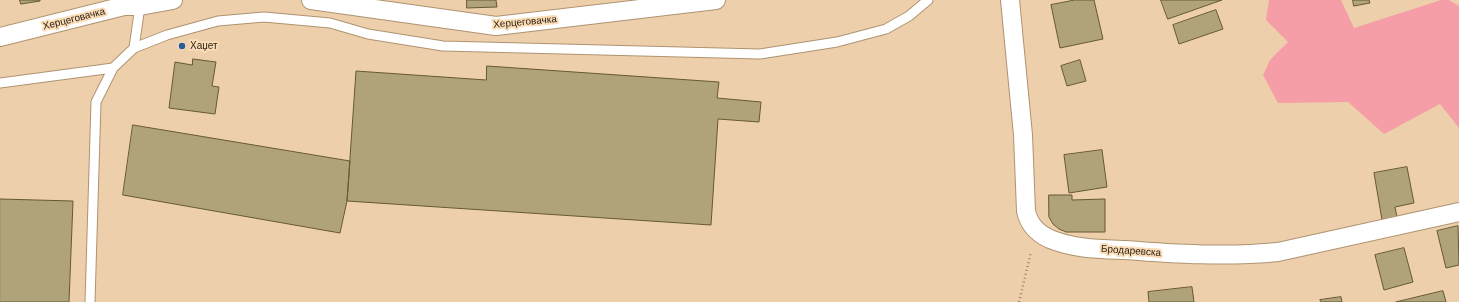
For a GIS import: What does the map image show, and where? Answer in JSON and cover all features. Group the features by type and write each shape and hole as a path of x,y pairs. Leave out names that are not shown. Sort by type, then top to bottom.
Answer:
{"street":[{"name":"Херцеговачка","path":"0,36 124,6 140,6 173,0"},
{"name":"Херцеговачка","path":"311,0 496,26 716,0"},
{"name":"Бродаревска","path":"1010,0 1023,135 1026,211 1028,222 1049,239 1069,246 1163,253 1250,254 1278,252 1459,212"}],"lane":[{"path":"90,302 96,102 113,68 134,48 167,35 218,21 264,17 330,23 368,34 443,46 760,54 837,42 886,29 908,16 928,0"},
{"path":"134,48 140,6"},
{"path":"0,83 113,68"}],"path":[{"path":"1018,302 1036,230"}],"shaded area":[{"path":"1269,0 1341,0 1354,28 1441,0 1449,0 1459,6 1459,128 1440,104 1384,134 1348,102 1278,103 1263,75 1270,60 1288,42 1266,20"}],"building":[{"path":"20,0 40,0 40,1 21,4"},
{"path":"467,0 496,0 497,7 467,8"},
{"path":"1075,0 1094,0 1103,39 1060,48 1051,5"},
{"path":"1161,0 1222,0 1168,19"},
{"path":"1353,0 1369,0 1370,3 1354,6"},
{"path":"1216,10 1223,29 1179,44 1173,25"},
{"path":"193,59 216,62 212,86 219,87 215,114 169,108 175,62 192,65"},
{"path":"1080,60 1086,81 1067,86 1061,66"},
{"path":"487,66 719,82 717,98 761,102 759,122 718,119 711,225 347,201 356,71 486,80"},
{"path":"133,125 350,161 347,201 340,233 123,195"},
{"path":"1102,150 1107,187 1069,193 1064,155"},
{"path":"1407,167 1414,203 1395,207 1397,217 1382,220 1374,173"},
{"path":"1049,195 1072,195 1072,200 1105,199 1105,232 1066,232 1059,229 1053,224 1049,217"},
{"path":"0,199 73,201 69,302 0,302"},
{"path":"1458,226 1459,265 1446,268 1437,231"},
{"path":"1404,248 1413,282 1384,290 1375,255"},
{"path":"1192,287 1194,302 1149,302 1148,292"},
{"path":"1443,291 1446,302 1396,302"},
{"path":"1341,297 1342,302 1321,302 1320,300"}],"place":[{"name":"Хаџет","path":"182,46"}]}
